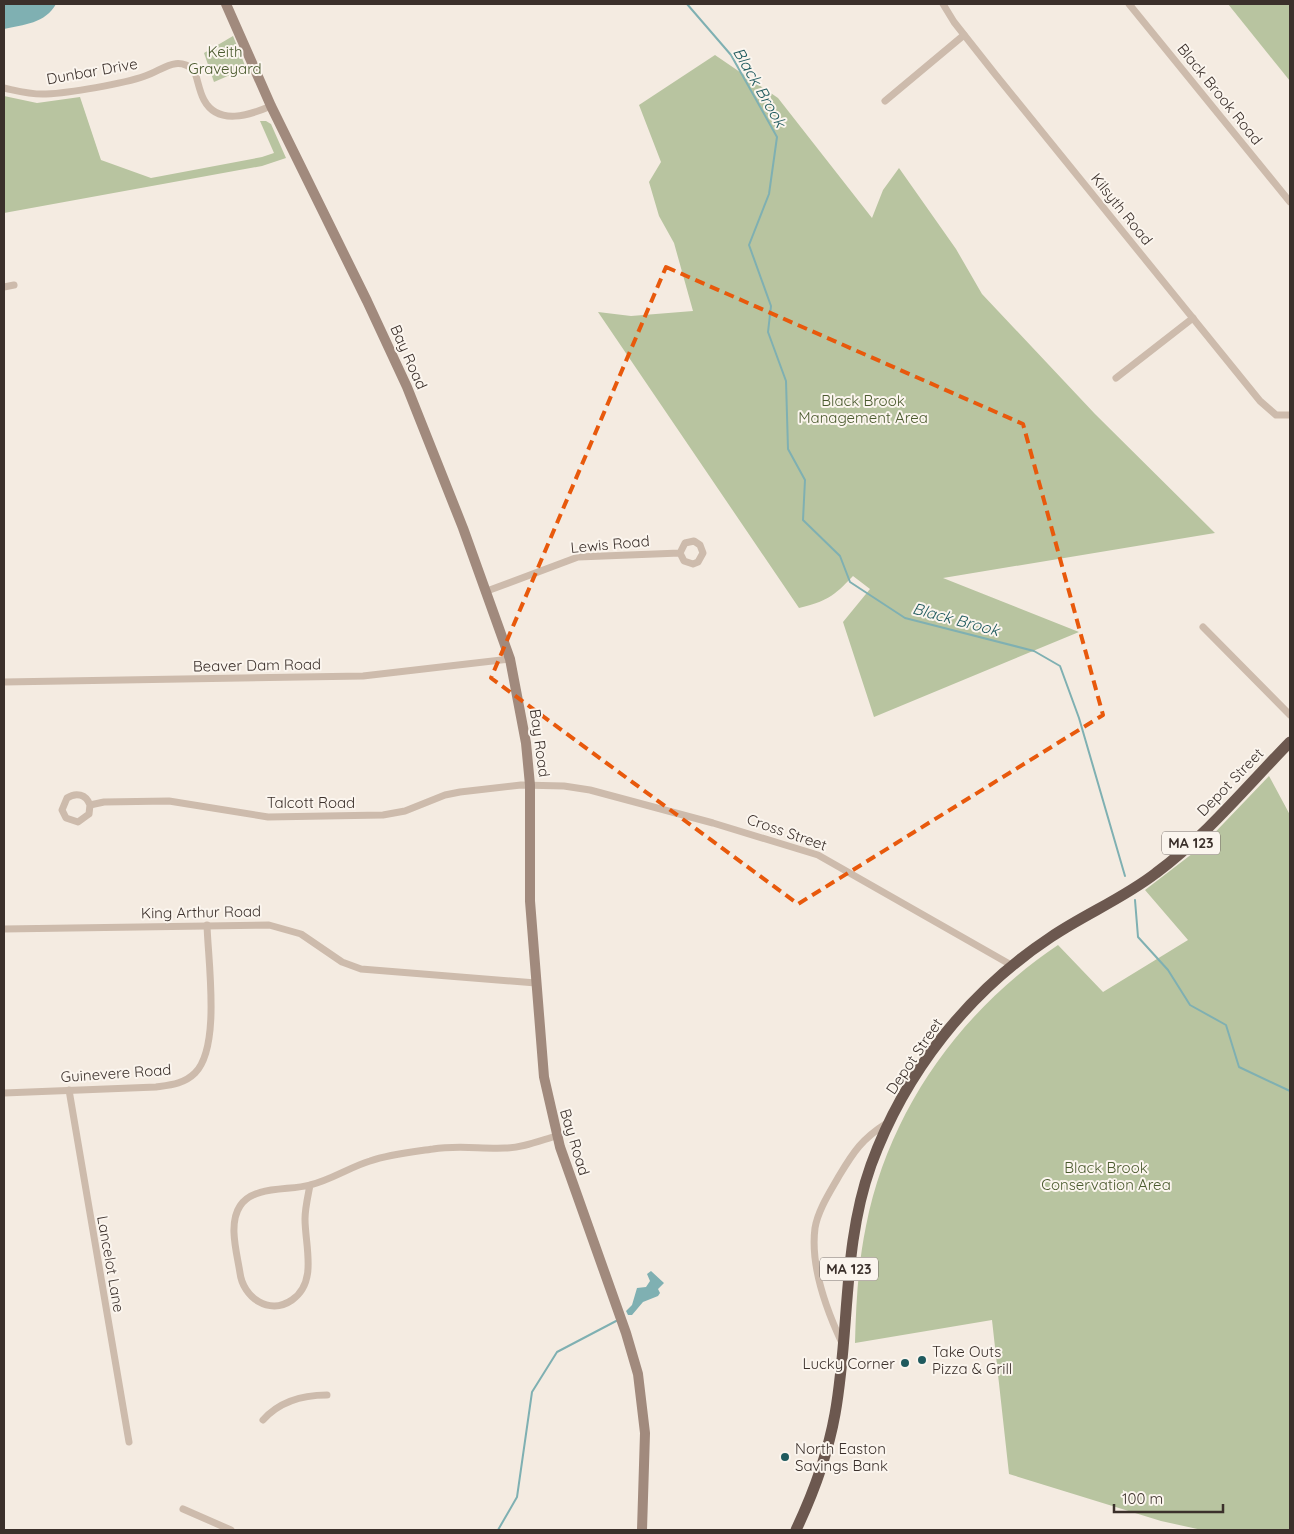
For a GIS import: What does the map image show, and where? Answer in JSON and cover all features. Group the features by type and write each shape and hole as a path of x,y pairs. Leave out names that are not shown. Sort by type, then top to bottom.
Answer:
{"highway":[{"name":"Depot Street","path":"796,1530 814,1485 832,1426 843,1345 849,1270 856,1219 871,1167 890,1122 916,1073 949,1028 985,989 1050,938 1141,884 1164,867 1202,832 1290,742"}],"main road":[{"name":"Bay Road","path":"226,4 271,106 407,387 487,591 510,659 526,743 530,785 530,896 544,1077 556,1136 638,1374 645,1433 642,1530"}],"street":[{"name":"Kilsyth Road","path":"943,4 964,34 1270,412 1279,416 1290,415"},
{"name":"Black Brook Road","path":"1128,4 1290,202"},
{"path":"886,101 964,34"},
{"name":"Dunbar Drive","path":"4,88 35,94 55,93 140,78 167,65 182,63 194,70 205,102 215,112 224,116 241,116 271,106"},
{"path":"4,287 14,285"},
{"path":"1116,378 1193,318"},
{"name":"Lewis Road","path":"487,591 578,557 680,553"},
{"path":"1203,627 1290,714"},
{"name":"Beaver Dam Road","path":"4,682 358,676 510,659"},
{"name":"Talcott Road","path":"90,805 104,802 174,802 268,816 383,815 405,811 452,793 530,785"},
{"name":"Cross Street","path":"530,785 564,786 597,791 811,853 1013,966"},
{"path":"76,794 85,797 90,805 89,814 78,822 66,818 62,810 67,798 76,794"},
{"name":"King Arthur Road","path":"4,929 250,924 286,928 307,937 348,965 373,971 536,983"},
{"name":"Guinevere Road","path":"4,1093 172,1085 189,1077 199,1068 207,1054 211,1028 207,925"},
{"name":"Lancelot Lane","path":"69,1090 129,1442"},
{"path":"843,1345 834,1325 816,1266 815,1227 821,1210 852,1154 867,1136 890,1122"},
{"path":"310,1186 305,1216 308,1272 306,1283 300,1294 290,1302 278,1306 265,1305 254,1300 246,1291 241,1278 234,1226 235,1215 240,1205 249,1197 261,1193 310,1186 362,1163 382,1158 449,1147 507,1148 556,1136"},
{"path":"263,1420 272,1410 290,1401 327,1395"},
{"path":"183,1509 231,1530"}],"highlighted area":[{"path":"666,267 1023,424 1103,715 798,904 491,678"}],"green space":[{"path":"1228,4 1290,4 1290,81"},
{"name":"Keith Graveyard","path":"233,36 246,68 214,82 204,53"},
{"name":"Black Brook Management Area","path":"715,55 778,98 872,218 883,190 899,168 956,249 982,294 1095,414 1215,533 943,578 1079,632 874,717 843,622 870,589 853,576 829,597 799,608 598,312 631,316 693,311 674,243 659,216 649,182 661,162 639,105"},
{"path":"4,96 37,103 80,97 101,160 151,178 262,157 274,153 260,121 266,121 271,124 286,158 262,166 4,213"},
{"name":"Black Brook Conservation Area","path":"1269,776 1290,815 1290,1530 1202,1530 1161,1521 1009,1474 992,1320 855,1343 858,1284 866,1226 877,1183 892,1142 911,1103 934,1066 961,1032 990,1000 1023,971 1058,945 1103,992 1188,940 1145,890 1201,847"}],"water":[{"path":"4,4 56,4 52,10 40,19 4,29"},
{"path":"651,1271 664,1283 658,1289 660,1293 658,1296 643,1302 632,1315 628,1315 626,1311 632,1305 637,1288 646,1287 650,1281 647,1274"}],"waterway":[{"name":"Black Brook","path":"687,4 731,55 777,137 769,194 749,245 771,306 768,332 786,381 788,449 805,480 803,520 840,556 850,582 905,618 1034,651 1060,666 1079,718 1125,876"},
{"name":"Black Brook","path":"1135,900 1138,937 1168,970 1190,1005 1226,1025 1239,1067 1290,1091"},
{"path":"498,1530 517,1497 532,1392 557,1352 618,1320"}],"place":[{"name":"Take Outs Pizza & Grill","path":"922,1360"},
{"name":"Lucky Corner","path":"905,1363"},
{"name":"North Easton Savings Bank","path":"785,1457"}]}
